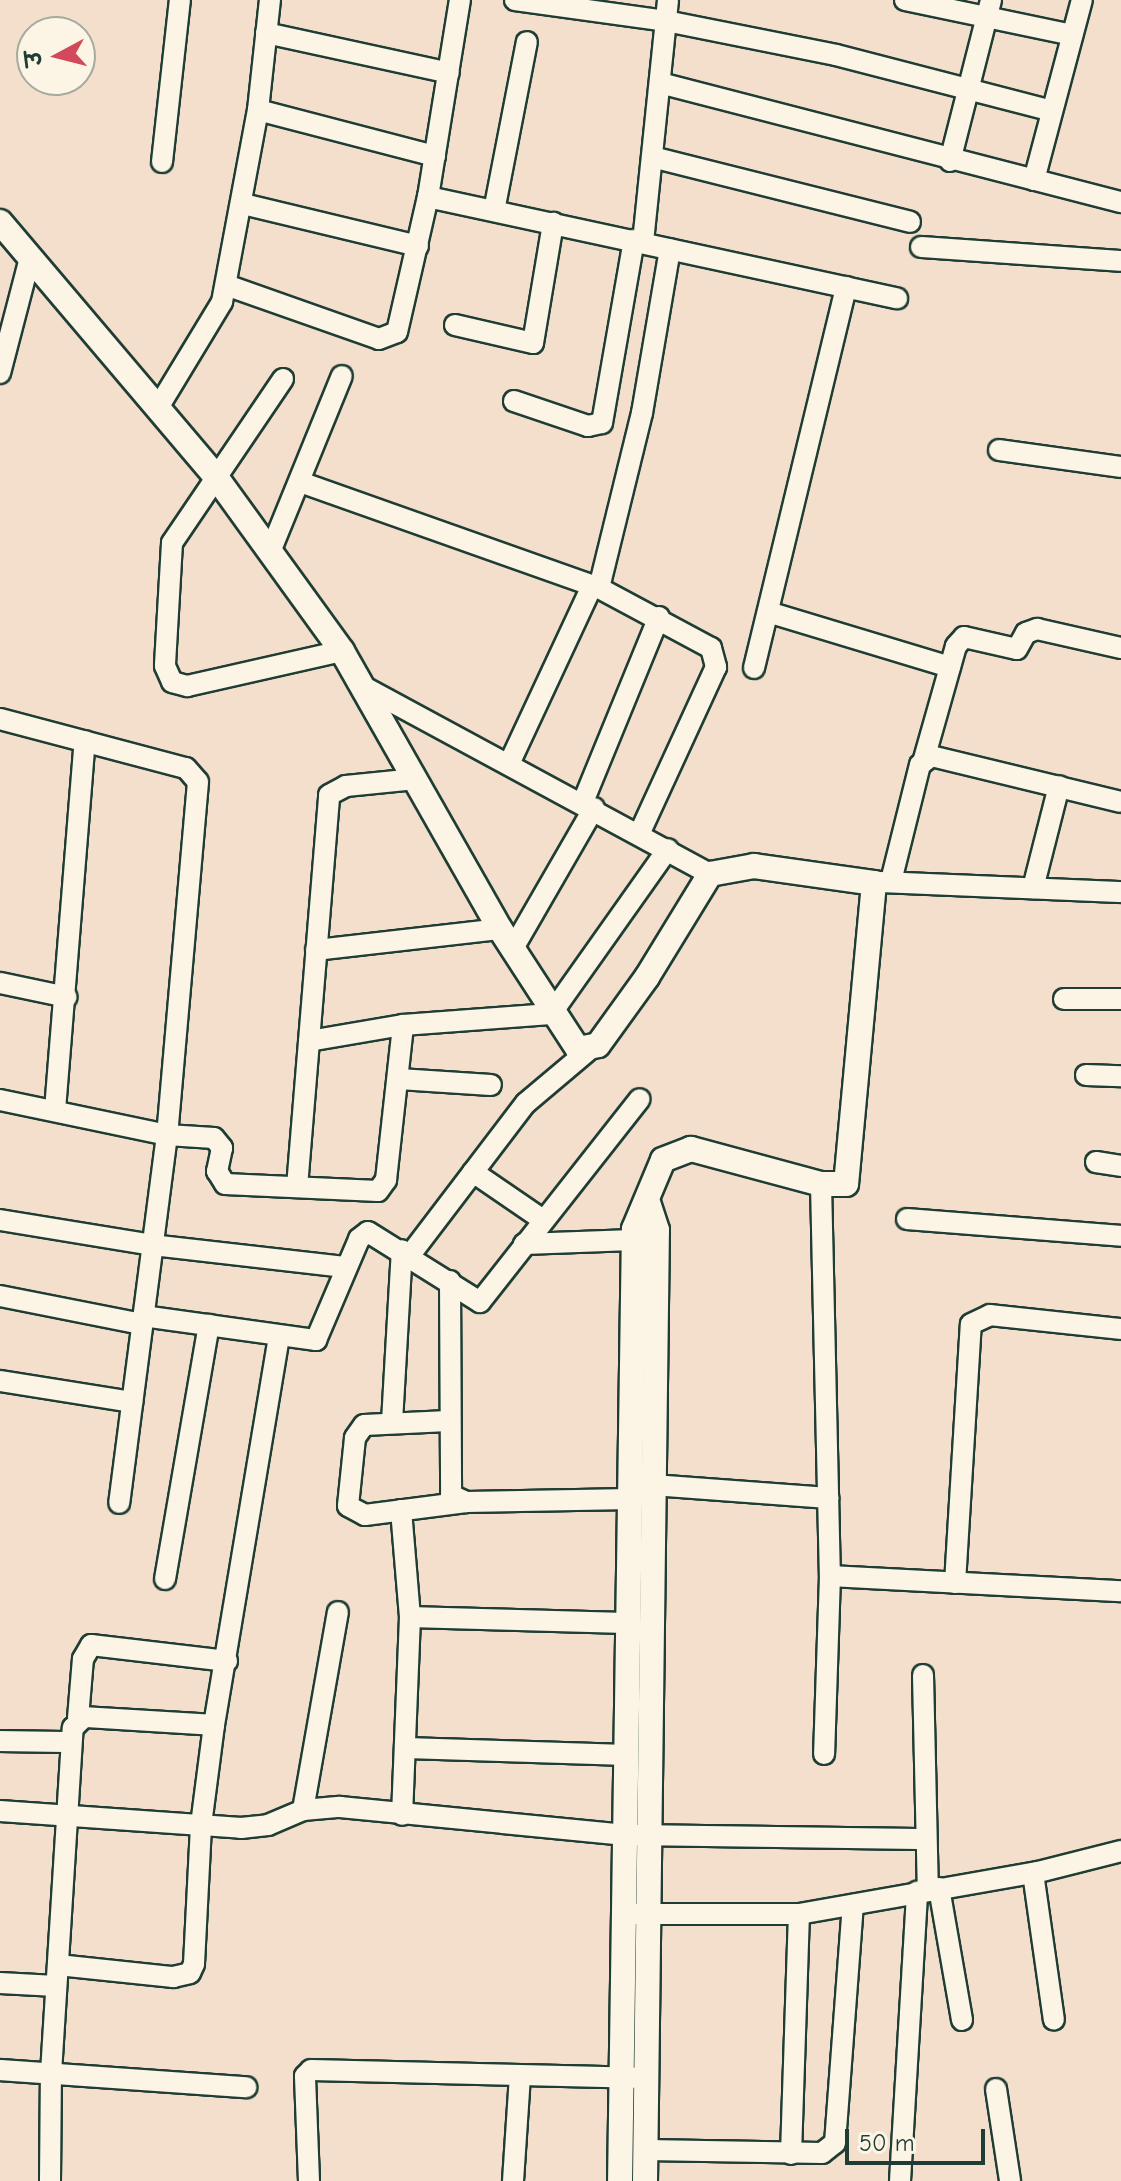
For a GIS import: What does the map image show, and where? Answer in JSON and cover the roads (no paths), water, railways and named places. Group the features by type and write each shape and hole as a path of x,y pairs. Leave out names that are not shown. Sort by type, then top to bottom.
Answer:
{"street":[{"path":"162,162 180,0 174,0"},
{"path":"159,406 216,318 226,285 258,110 270,0"},
{"path":"226,285 385,339 397,332 428,197 460,0"},
{"path":"515,0 666,21 836,55 1052,111"},
{"path":"514,401 588,426 602,423 652,157 668,0"},
{"path":"905,0 988,10 1072,35"},
{"path":"1034,180 1082,0"},
{"path":"950,161 988,10"},
{"path":"266,33 449,73"},
{"path":"494,211 527,42"},
{"path":"660,83 950,161 1121,202"},
{"path":"258,110 435,156"},
{"path":"652,157 910,222"},
{"path":"428,197 897,298"},
{"path":"243,204 418,246"},
{"path":"0,222 216,477 342,651 551,1014 570,1042 589,1050"},
{"path":"455,325 533,343 553,223"},
{"path":"921,247 1121,261"},
{"path":"509,764 596,587 642,413 670,249"},
{"path":"0,373 30,258"},
{"path":"754,668 846,287"},
{"path":"270,552 342,376"},
{"path":"283,379 172,543 168,677 187,686 342,651"},
{"path":"999,450 1121,467"},
{"path":"300,482 596,587 659,617 711,648 717,662 640,832"},
{"path":"768,612 950,667"},
{"path":"506,940 589,805 659,617"},
{"path":"620,2181 624,1914 638,1835 639,1489 633,1240 663,1160 691,1149 821,1184 841,1186 848,1179 882,882 924,759 950,667 964,637 1017,649 1026,633 1037,629 1121,648"},
{"path":"366,688 640,832 710,874 754,866 882,882 1121,892"},
{"path":"0,719 186,768 198,782 167,1135 119,1503"},
{"path":"55,1110 67,997 85,741"},
{"path":"924,759 941,757 1121,802"},
{"path":"297,1187 329,795 346,786 416,779"},
{"path":"1033,888 1059,786"},
{"path":"551,1014 668,849"},
{"path":"392,1422 406,1252 526,1103 589,1050 647,977 710,874"},
{"path":"316,950 506,940"},
{"path":"0,983 67,997"},
{"path":"1064,999 1121,999"},
{"path":"309,1041 403,1025 551,1014"},
{"path":"0,1100 167,1135 218,1140 222,1148 217,1171 225,1184 383,1187 399,1079 403,1025"},
{"path":"1086,1075 1121,1076"},
{"path":"399,1079 491,1085"},
{"path":"0,1296 142,1320 209,1325 309,1342 320,1337 346,1267 359,1239 368,1232 406,1252 472,1298 487,1299 524,1244 640,1099"},
{"path":"1096,1162 1121,1166"},
{"path":"473,1172 543,1220"},
{"path":"821,1184 830,1576 824,1754"},
{"path":"645,2181 649,1914 625,1755 625,1623 639,1489 657,1230 648,1203"},
{"path":"907,1219 1121,1236"},
{"path":"0,1220 152,1245 346,1267"},
{"path":"524,1244 633,1240"},
{"path":"450,1281 448,1421 451,1495 466,1502"},
{"path":"955,1583 971,1324 990,1315 1121,1329"},
{"path":"165,1579 209,1325"},
{"path":"0,1983 57,1976 173,1977 190,1973 201,1825 214,1725 279,1337"},
{"path":"0,1381 132,1402"},
{"path":"448,1421 392,1422 359,1430 348,1506 356,1514 639,1489 828,1498"},
{"path":"401,1510 410,1617 408,1748 402,1815"},
{"path":"830,1576 1121,1591"},
{"path":"303,1810 338,1612"},
{"path":"410,1617 625,1623"},
{"path":"50,2181 51,2073 65,1815 71,1742 78,1718 83,1659 91,1645 227,1661"},
{"path":"900,2181 928,1889 923,1675"},
{"path":"78,1718 214,1725"},
{"path":"0,1741 71,1742"},
{"path":"408,1748 625,1755"},
{"path":"0,1811 255,1828 303,1810 340,1807 638,1835 926,1839"},
{"path":"624,1914 799,1914 1033,1873 1121,1851"},
{"path":"1033,1873 1054,2020"},
{"path":"928,1889 962,2020"},
{"path":"646,2150 822,2153 835,2143 840,2126 853,1905"},
{"path":"791,2154 799,1914"},
{"path":"0,2070 246,2087"},
{"path":"309,2181 305,2076 311,2070 646,2078"},
{"path":"513,2181 520,2075"},
{"path":"996,2089 1010,2181"}]}
